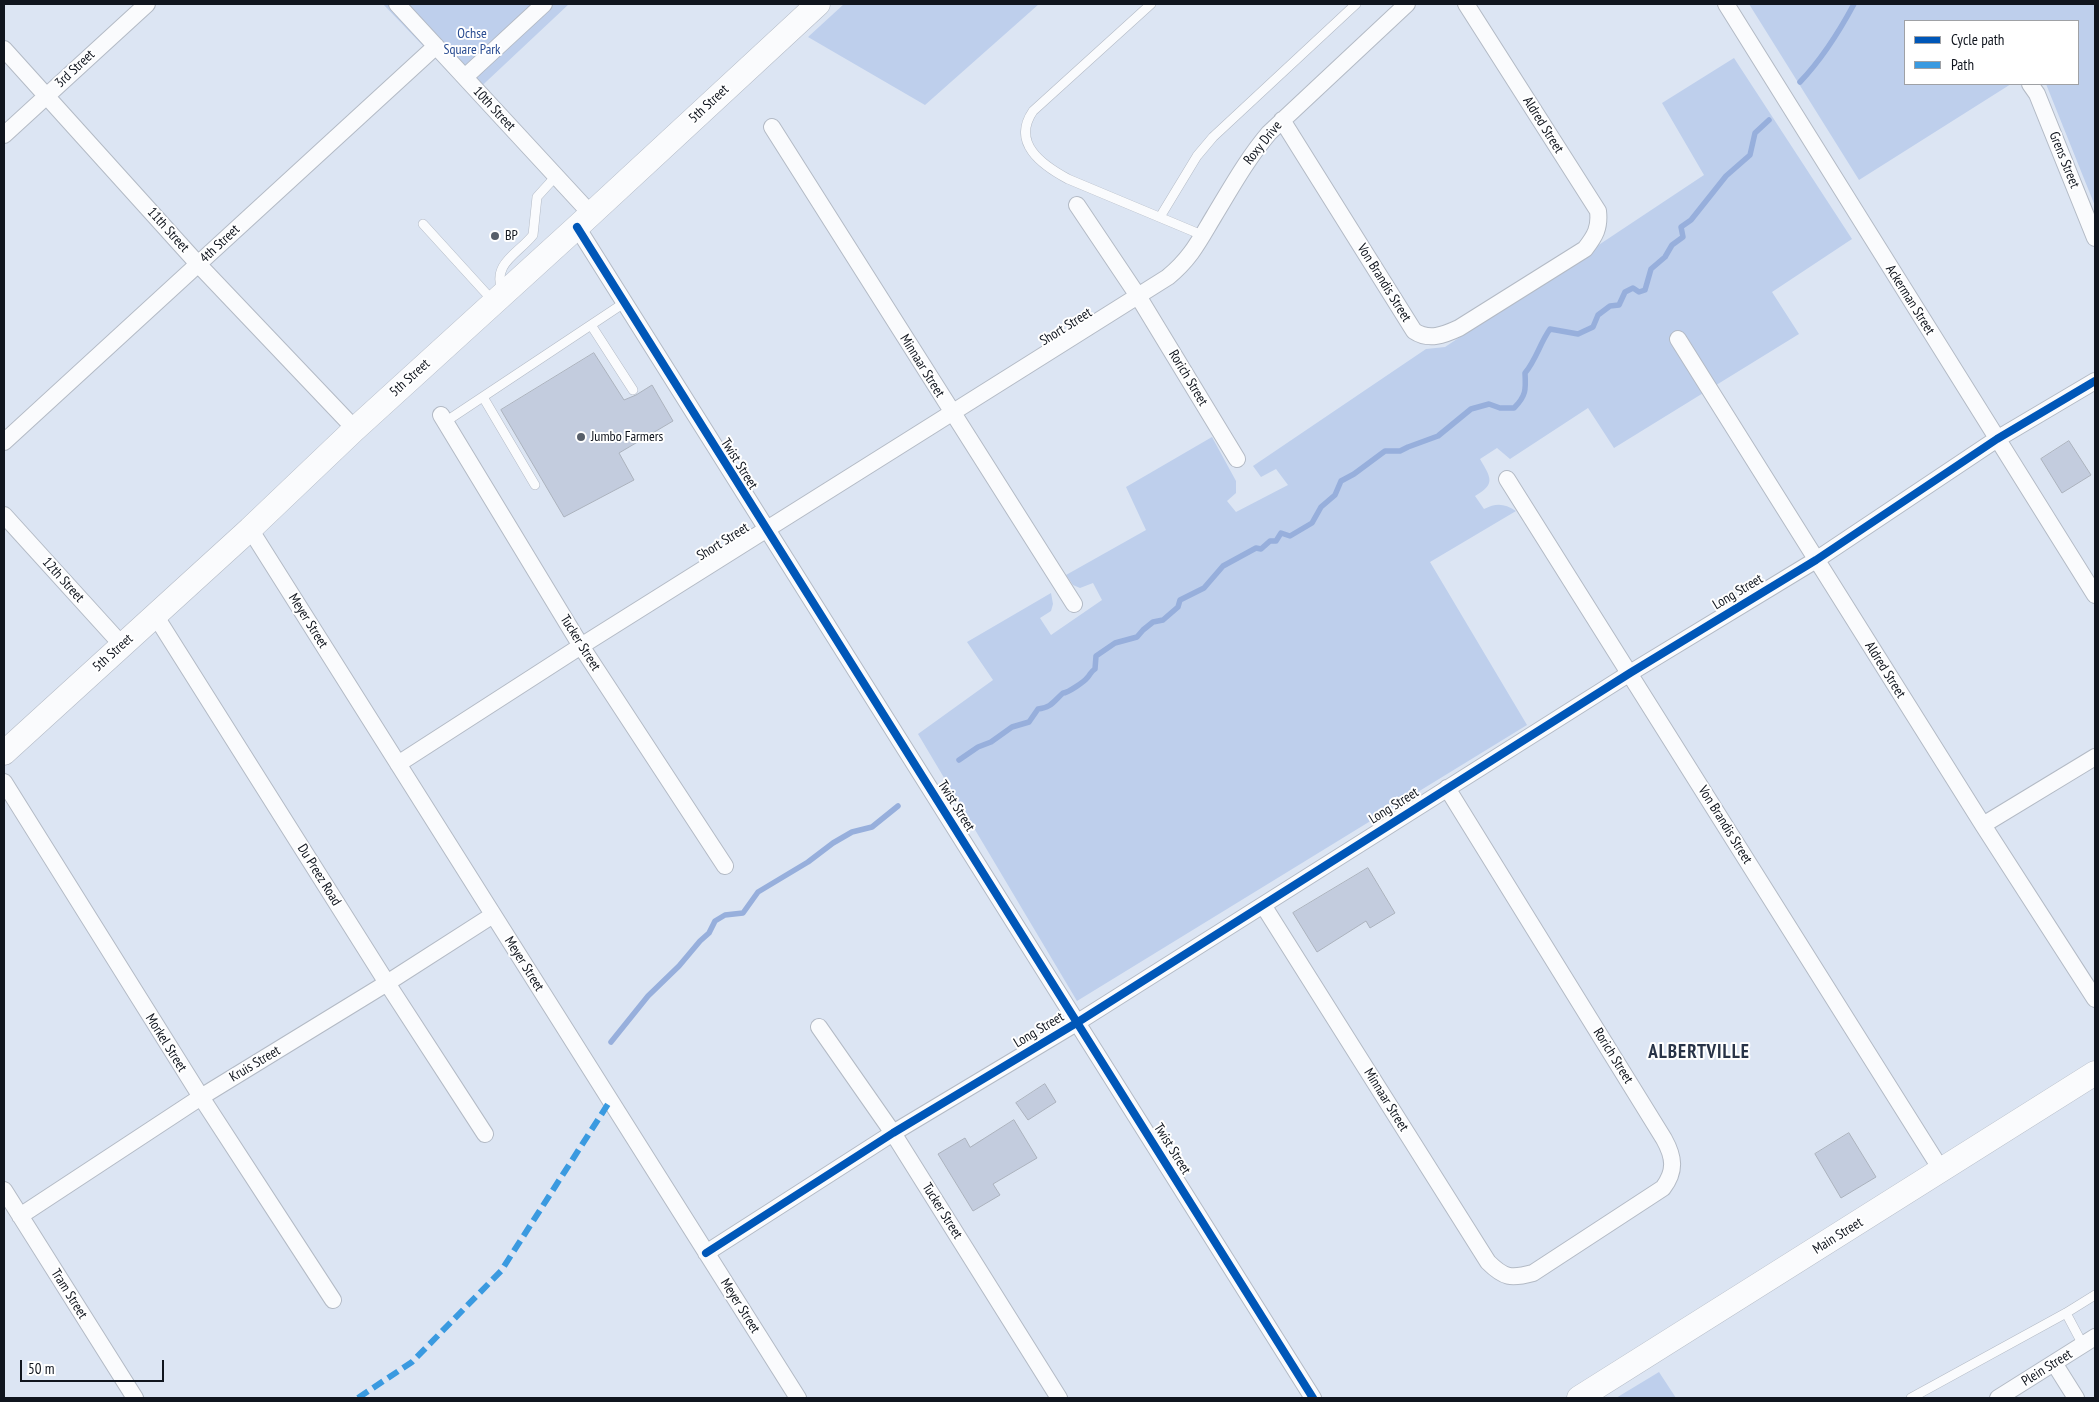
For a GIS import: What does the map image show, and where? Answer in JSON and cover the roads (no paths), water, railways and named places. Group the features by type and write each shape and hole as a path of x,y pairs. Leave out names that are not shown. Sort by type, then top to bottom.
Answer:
{"main road":[{"name":"5th Street","path":"4,753 818,4"},
{"name":"Main Street","path":"1579,1398 2095,1073"}],"street":[{"name":"3rd Street","path":"4,135 147,4"},
{"name":"10th Street","path":"397,4 556,176 584,220"},
{"path":"464,77 544,4"},
{"name":"Roxy Drive","path":"1138,296 1184,264 1254,151 1282,120 1407,4"},
{"name":"Aldred Street","path":"1466,4 1598,211 1599,222 1596,236 1584,249"},
{"name":"Ackerman Street","path":"1726,4 2095,596"},
{"name":"4th Street","path":"4,442 436,46"},
{"name":"11th Street","path":"4,49 198,264 355,429"},
{"name":"Grens Street","path":"2031,85 2037,94 2095,238"},
{"name":"Von Brandis Street","path":"1282,120 1414,331 1420,335 1430,337 1446,334 1459,328 1584,249"},
{"name":"Minnaar Street","path":"772,127 951,413 1074,604"},
{"name":"Rorich Street","path":"1077,205 1138,296 1238,459"},
{"name":"Twist Street","path":"584,220 624,303 1313,1398"},
{"name":"Short Street","path":"398,764 581,646 1138,296"},
{"name":"Aldred Street","path":"1678,339 1983,825 2095,999"},
{"name":"Long Street","path":"706,1253 893,1133 1078,1022 1630,673 1816,560 1997,439 2095,381"},
{"name":"Tucker Street","path":"443,419 581,646 725,866"},
{"name":"Von Brandis Street","path":"1507,479 1942,1171"},
{"name":"12th Street","path":"4,514 122,645"},
{"name":"Meyer Street","path":"250,528 798,1398"},
{"name":"Du Preez Road","path":"155,615 387,984 485,1134"},
{"path":"1983,825 2095,757"},
{"name":"Morkel Street","path":"4,782 200,1097 333,1300"},
{"name":"Rorich Street","path":"1447,788 1664,1139 1670,1149 1673,1163 1670,1179 1663,1188 1533,1272 1523,1275"},
{"name":"Minnaar Street","path":"1263,905 1488,1262 1500,1274 1512,1277 1523,1275"},
{"name":"Kruis Street","path":"20,1216 200,1097 387,984 493,915"},
{"name":"Tucker Street","path":"819,1027 893,1133 1059,1398"},
{"name":"Tram Street","path":"4,1190 135,1398"},
{"name":"Plein Street","path":"1998,1398 2089,1341"},
{"path":"2054,1363 2076,1398"}],"lane":[{"path":"1151,4 1033,111 1024,131 1027,141 1037,156 1053,170 1068,179 1202,235"},
{"path":"1160,218 1197,156 1213,137 1356,4"},
{"path":"499,298 499,283 502,269 533,235 537,197 556,176"},
{"path":"423,224 499,298"},
{"path":"443,419 483,397 624,303"},
{"path":"591,324 633,390"},
{"path":"483,397 535,485"},
{"path":"1912,1398 2095,1295"},
{"path":"2066,1313 2089,1341"}],"waterway":[{"path":"1800,82 1830,45 1854,4"},
{"path":"959,760 978,747 991,742 1012,727 1029,722 1038,709 1049,706 1063,693 1086,680 1095,669 1096,656 1115,643 1137,637 1153,622 1163,620 1178,607 1180,600 1204,588 1223,566 1256,548 1261,549 1270,541 1276,541 1281,533 1290,536 1312,523 1321,507 1335,495 1341,481 1354,474 1385,451 1400,451 1438,436 1471,409 1489,404 1500,408 1514,408 1521,400 1524,392 1525,373 1550,329 1578,334 1593,327 1598,315 1610,306 1619,305 1625,292 1633,288 1639,292 1645,290 1651,269 1665,257 1672,245 1683,237 1681,227 1691,220 1726,176 1750,155 1755,133 1769,120"},
{"path":"611,1042 648,996 709,933 715,921 725,915 743,913 758,892 808,862 833,843 852,832 872,827 898,806"}],"place":[{"name":"BP","path":"495,236"},
{"name":"Jumbo Farmers","path":"581,437"}],"district":[{"name":"ALBERTVILLE","path":"1699,1053"}],"park label":[{"name":"Ochse Square Park","path":"472,42"}]}
